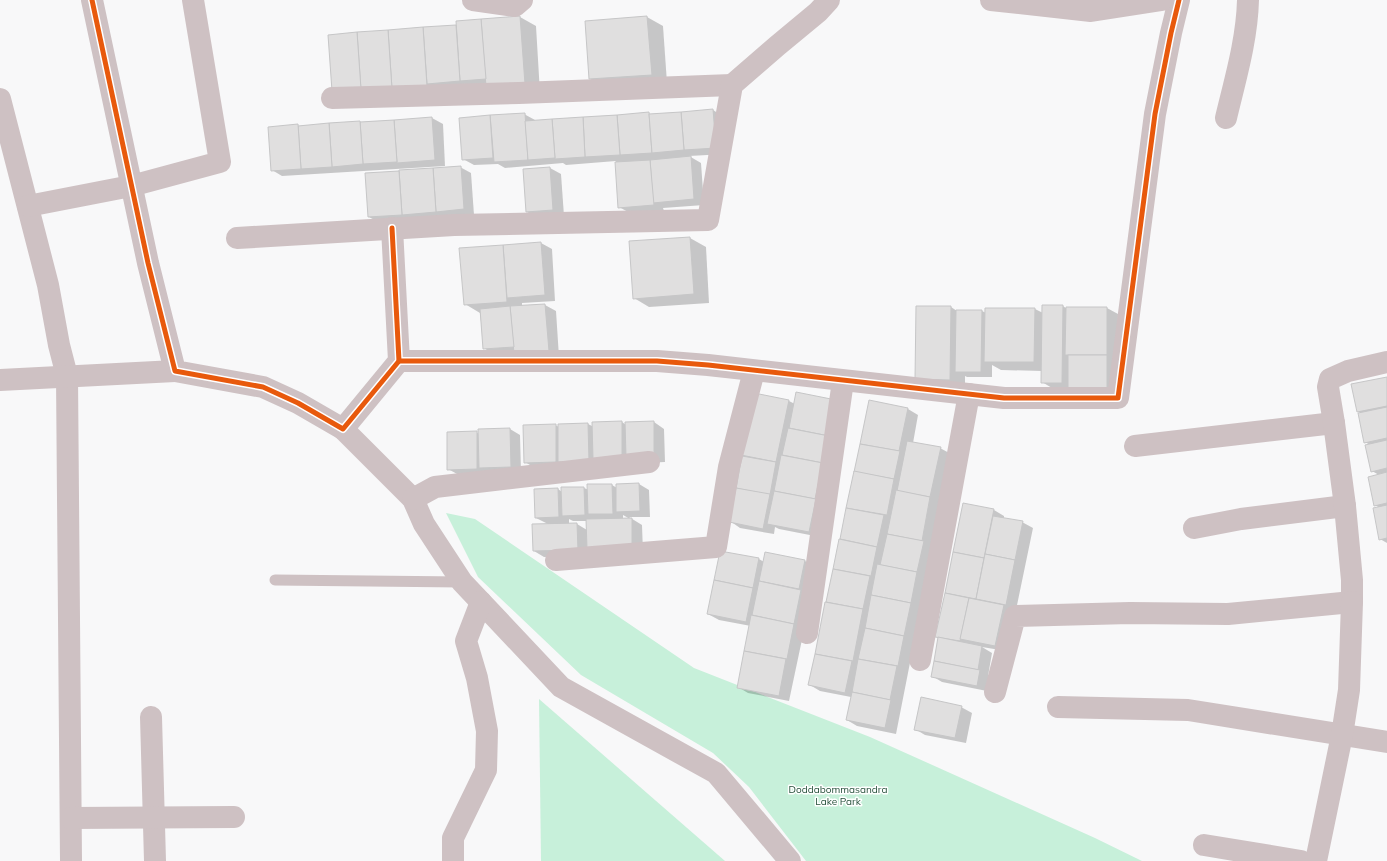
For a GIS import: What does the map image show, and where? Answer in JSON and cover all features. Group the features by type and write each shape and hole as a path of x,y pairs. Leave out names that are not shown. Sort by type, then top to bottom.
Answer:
{"street":[{"path":"92,0 148,263 175,371"},
{"path":"28,206 131,186 220,162 193,0"},
{"path":"473,0 515,6 522,0"},
{"path":"237,238 454,225 708,220 732,85 776,46 818,12 829,0"},
{"path":"991,0 1091,11 1162,0"},
{"path":"399,361 657,361 1004,398 1118,398 1155,114 1179,0"},
{"path":"1226,118 1242,46 1248,12 1248,0"},
{"path":"332,98 732,85"},
{"path":"0,99 48,285 59,345 67,376 71,861"},
{"path":"343,429 399,361 392,228"},
{"path":"1316,861 1342,735 1349,690 1352,602 1352,580 1345,506 1328,387 1330,379 1348,371 1387,362"},
{"path":"0,380 175,371 263,387 298,403 343,429 413,499 424,524 462,582 561,687 716,773 790,861"},
{"path":"556,560 716,547 729,467 754,371"},
{"path":"807,632 843,381"},
{"path":"920,660 969,394"},
{"path":"1134,446 1334,424"},
{"path":"413,499 435,487 649,462"},
{"path":"1194,528 1241,519 1345,506"},
{"path":"453,861 453,838 486,770 487,731 477,678 466,641 481,602"},
{"path":"995,692 1015,616 1130,613 1228,614 1352,602"},
{"path":"1058,707 1188,710 1387,742"},
{"path":"151,717 155,861"},
{"path":"71,818 234,817"},
{"path":"1204,845 1301,861"}],"lane":[{"path":"275,580 462,582"}],"green space":[{"name":"Doddabommasandra Lake Park","path":"446,513 475,519 694,668 870,737 1095,838 1142,861 806,861 749,787 713,753 581,675 478,577"},
{"path":"539,699 725,861 541,861"}],"building":[{"path":"520,16 525,84 486,87 481,19"},
{"path":"647,16 652,75 589,79 585,21"},
{"path":"481,19 486,79 460,81 456,21"},
{"path":"456,25 460,81 427,84 423,27"},
{"path":"423,27 427,86 392,89 388,30"},
{"path":"388,30 392,89 361,91 357,32"},
{"path":"357,32 361,89 332,91 328,35"},
{"path":"713,109 716,148 684,150 681,112"},
{"path":"649,112 652,153 620,155 617,115"},
{"path":"681,112 684,150 652,153 649,114"},
{"path":"525,113 528,160 494,162 490,115"},
{"path":"490,115 493,158 462,160 459,118"},
{"path":"617,115 620,155 585,157 583,117"},
{"path":"432,117 435,160 397,163 394,120"},
{"path":"583,117 585,157 555,159 552,119"},
{"path":"552,119 555,158 528,160 525,121"},
{"path":"394,120 397,162 363,164 360,122"},
{"path":"360,121 363,164 332,167 329,123"},
{"path":"329,123 332,167 301,169 298,126"},
{"path":"298,124 301,169 271,171 268,127"},
{"path":"691,156 694,199 653,203 650,160"},
{"path":"650,160 654,205 618,208 615,162"},
{"path":"461,166 464,209 436,212 433,168"},
{"path":"550,167 553,210 526,212 523,169"},
{"path":"433,168 436,212 402,215 399,170"},
{"path":"399,171 402,215 368,217 365,173"},
{"path":"690,237 694,294 633,299 629,241"},
{"path":"541,242 545,295 507,298 503,245"},
{"path":"503,245 507,302 464,305 459,248"},
{"path":"545,304 549,351 514,354 510,306"},
{"path":"1042,305 1063,305 1062,383 1041,383"},
{"path":"510,306 514,347 483,349 480,309"},
{"path":"916,306 951,306 950,380 915,379"},
{"path":"1066,307 1107,307 1107,355 1065,355"},
{"path":"985,308 1035,308 1034,362 984,362"},
{"path":"956,310 982,310 981,372 955,372"},
{"path":"1068,355 1107,355 1107,388 1068,388"},
{"path":"1387,377 1387,406 1357,412 1351,384"},
{"path":"796,392 836,400 829,436 789,428"},
{"path":"754,393 789,400 776,462 741,455"},
{"path":"869,400 908,408 899,451 860,444"},
{"path":"1387,407 1387,438 1364,443 1358,413"},
{"path":"622,421 622,458 593,459 592,422"},
{"path":"654,421 654,456 626,457 625,422"},
{"path":"588,423 589,461 558,462 558,424"},
{"path":"556,424 556,462 524,463 523,425"},
{"path":"510,428 511,467 479,468 478,429"},
{"path":"788,428 829,436 823,463 782,455"},
{"path":"477,431 477,469 447,470 447,432"},
{"path":"1387,440 1387,468 1371,472 1365,445"},
{"path":"907,441 941,447 930,497 897,491"},
{"path":"860,444 900,451 894,479 854,472"},
{"path":"781,455 823,463 815,499 774,491"},
{"path":"742,456 776,462 770,495 736,488"},
{"path":"854,471 894,479 887,515 846,508"},
{"path":"1387,472 1387,503 1374,506 1368,477"},
{"path":"639,483 640,511 616,512 616,484"},
{"path":"587,484 612,484 613,514 588,514"},
{"path":"561,487 584,487 585,515 562,516"},
{"path":"558,488 559,517 535,518 534,489"},
{"path":"736,488 770,494 763,529 729,522"},
{"path":"896,490 930,497 922,541 887,534"},
{"path":"774,491 816,499 809,532 767,524"},
{"path":"963,503 994,509 984,558 953,552"},
{"path":"1387,505 1387,538 1379,540 1373,508"},
{"path":"846,508 884,515 877,547 840,539"},
{"path":"993,516 1023,521 1015,560 985,554"},
{"path":"632,518 632,548 587,549 586,519"},
{"path":"577,523 578,550 533,551 532,524"},
{"path":"887,534 924,541 917,572 880,565"},
{"path":"839,539 877,547 871,576 833,569"},
{"path":"720,551 759,558 753,588 714,580"},
{"path":"765,552 805,560 799,589 759,581"},
{"path":"953,552 984,558 976,599 945,593"},
{"path":"985,554 1015,560 1006,605 976,599"},
{"path":"877,564 917,572 911,603 871,595"},
{"path":"833,569 870,576 863,609 826,602"},
{"path":"714,580 753,588 746,622 707,614"},
{"path":"759,581 801,590 794,624 752,615"},
{"path":"945,593 969,598 960,641 935,637"},
{"path":"871,595 911,603 904,636 865,628"},
{"path":"969,598 1004,605 995,646 960,639"},
{"path":"825,602 863,609 853,661 815,654"},
{"path":"751,615 794,624 787,659 744,651"},
{"path":"865,628 904,636 898,666 858,659"},
{"path":"938,637 982,646 978,670 934,661"},
{"path":"744,651 786,659 779,696 737,688"},
{"path":"815,654 852,661 845,693 808,685"},
{"path":"858,659 897,666 890,700 852,692"},
{"path":"934,661 980,670 977,686 931,677"},
{"path":"852,692 891,700 885,728 846,720"},
{"path":"921,697 962,706 955,738 914,730"}],"cycle path":[{"path":"92,0 148,263 175,371 263,387 298,403 343,429 399,361 392,228"},
{"path":"399,361 657,361 708,365 1004,398 1118,398 1155,114 1179,0"}]}
